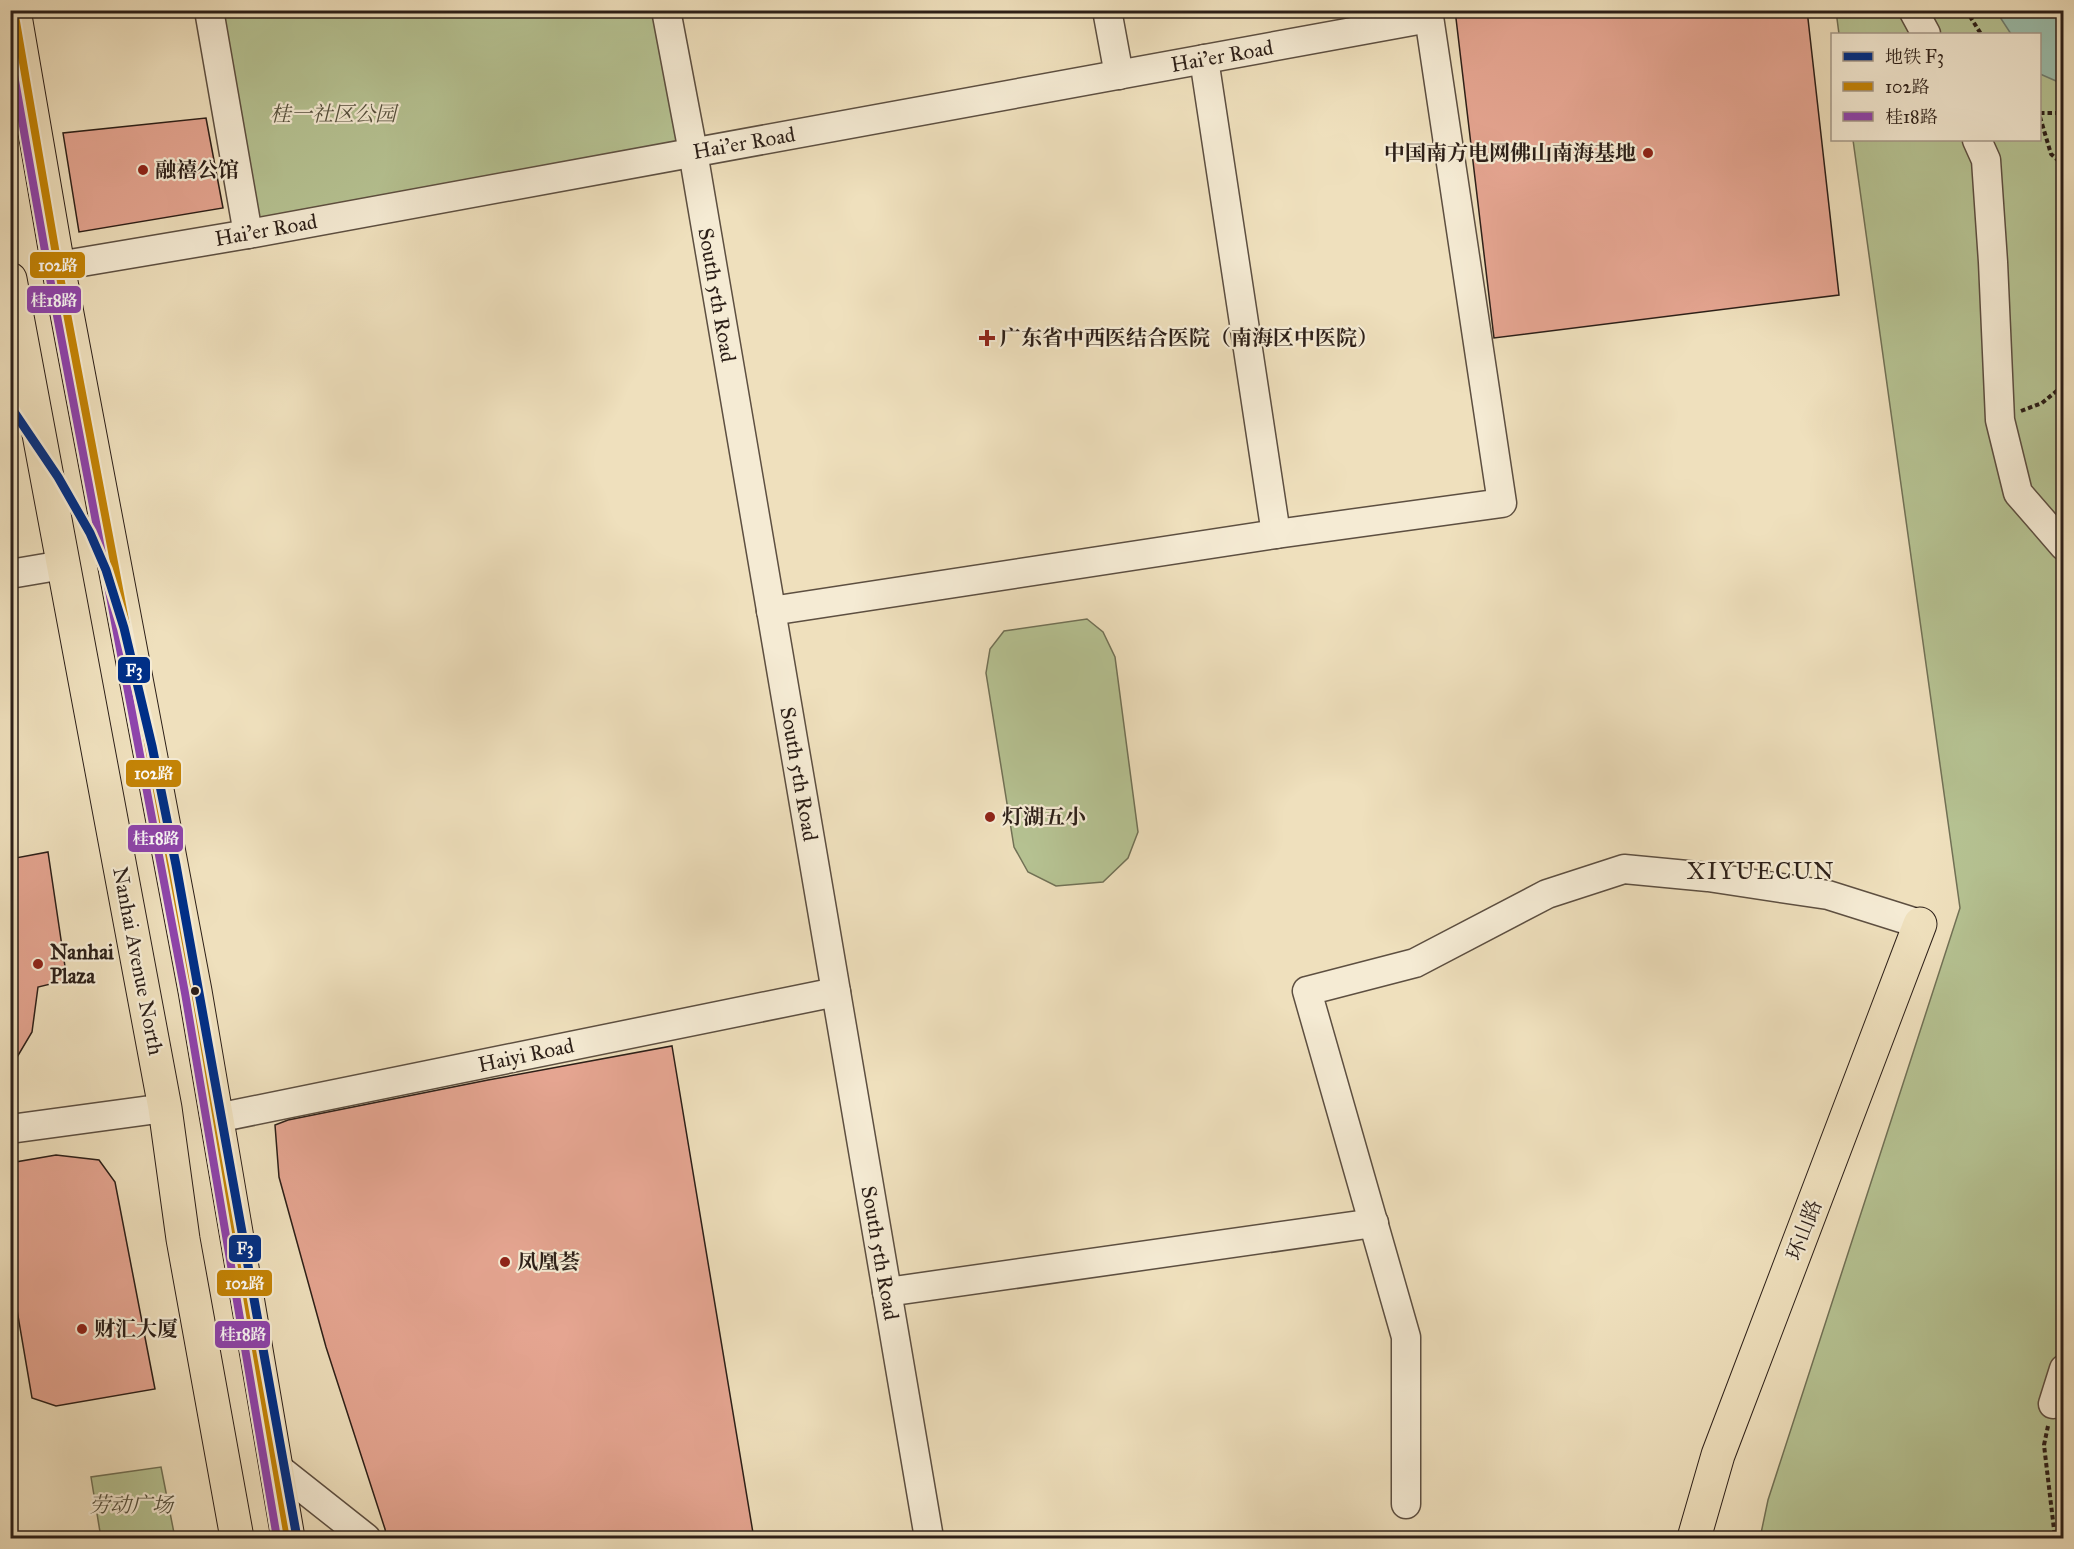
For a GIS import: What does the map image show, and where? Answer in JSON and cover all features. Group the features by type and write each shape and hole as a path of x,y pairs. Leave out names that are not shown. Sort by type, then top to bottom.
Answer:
{"main road":[{"path":"14,10 58,266 193,979 288,1539"},
{"name":"Nanhai Avenue North","path":"11,280 165,1108 183,1239 237,1539"},
{"name":"环山路","path":"1694,1539 1718,1455 1920,924"}],"street":[{"path":"209,10 248,234"},
{"name":"South 5th Road","path":"666,10 693,152 928,1539"},
{"path":"1107,10 1119,75"},
{"path":"1913,10 1925,33"},
{"name":"Hai'er Road","path":"58,266 248,234 1119,75 1428,14"},
{"path":"771,611 1276,534 1502,503 1428,14"},
{"path":"1204,59 1276,534"},
{"path":"1977,141 1986,160 1994,262 2000,420 2018,493 2064,546"},
{"path":"10,574 63,565"},
{"path":"1406,1504 1406,1337 1307,991 1415,963 1547,894 1624,869 1708,877 1828,895 1920,924"},
{"name":"Haiyi Road","path":"217,1118 836,992"},
{"path":"10,1129 165,1108"},
{"path":"887,1292 1374,1223"},
{"path":"2053,1404 2064,1369"},
{"path":"275,1466 366,1539"}],"path":[{"path":"1966,10 1980,33"},
{"path":"2041,115 2064,113"},
{"path":"2041,119 2051,154 2064,166"},
{"path":"2000,420 2042,403 2064,385"},
{"path":"2053,1404 2044,1445 2055,1539"}],"green space":[{"name":"桂一社区公园","path":"209,11 666,11 693,152 248,234"},
{"path":"1836,11 2063,11 2063,1538 1760,1538 1768,1500 1960,908 1853,141 2041,141 2041,33 1839,33"},
{"path":"1087,619 1103,632 1115,657 1138,832 1128,858 1103,882 1056,886 1028,872 1014,847 986,673 990,649 1004,631"},
{"name":"劳动广场","path":"161,1467 175,1538 101,1538 91,1477"}],"shaded area":[{"path":"1996,11 2063,11 2063,84 2041,74 2041,33 2010,33"}],"building":[{"name":"中国南方电网佛山南海基地","path":"1455,10 1807,10 1839,295 1494,338"},
{"name":"融禧公馆","path":"206,118 223,208 79,232 63,133"},
{"name":"Nanhai Plaza","path":"48,852 67,980 38,987 32,1032 10,1069 10,859"},
{"name":"凤凰荟","path":"672,1046 754,1539 387,1539 326,1347 279,1177 275,1125 288,1120 488,1080"},
{"name":"财汇大厦","path":"56,1155 99,1160 115,1182 155,1389 56,1406 32,1398 10,1269 10,1163"}],"metro line":[{"name":"F3","path":"10,406 58,477 90,533 106,570 124,628 152,746 176,865 297,1538"}],"transit line":[{"name":"102路","path":"14,10 58,266 195,991 288,1538"},
{"name":"桂18路","path":"10,52 48,268 185,993 277,1538"}],"place":[{"name":"中国南方电网佛山南海基地","path":"1648,153"},
{"name":"融禧公馆","path":"143,170"},
{"name":"广东省中西医结合医院（南海区中医院）","path":"987,338"},
{"name":"灯湖五小","path":"990,817"},
{"name":"Nanhai Plaza","path":"38,964"},
{"name":"凤凰荟","path":"505,1262"},
{"name":"财汇大厦","path":"82,1329"}],"district":[{"name":"XIYUECUN","path":"1761,871"}]}
